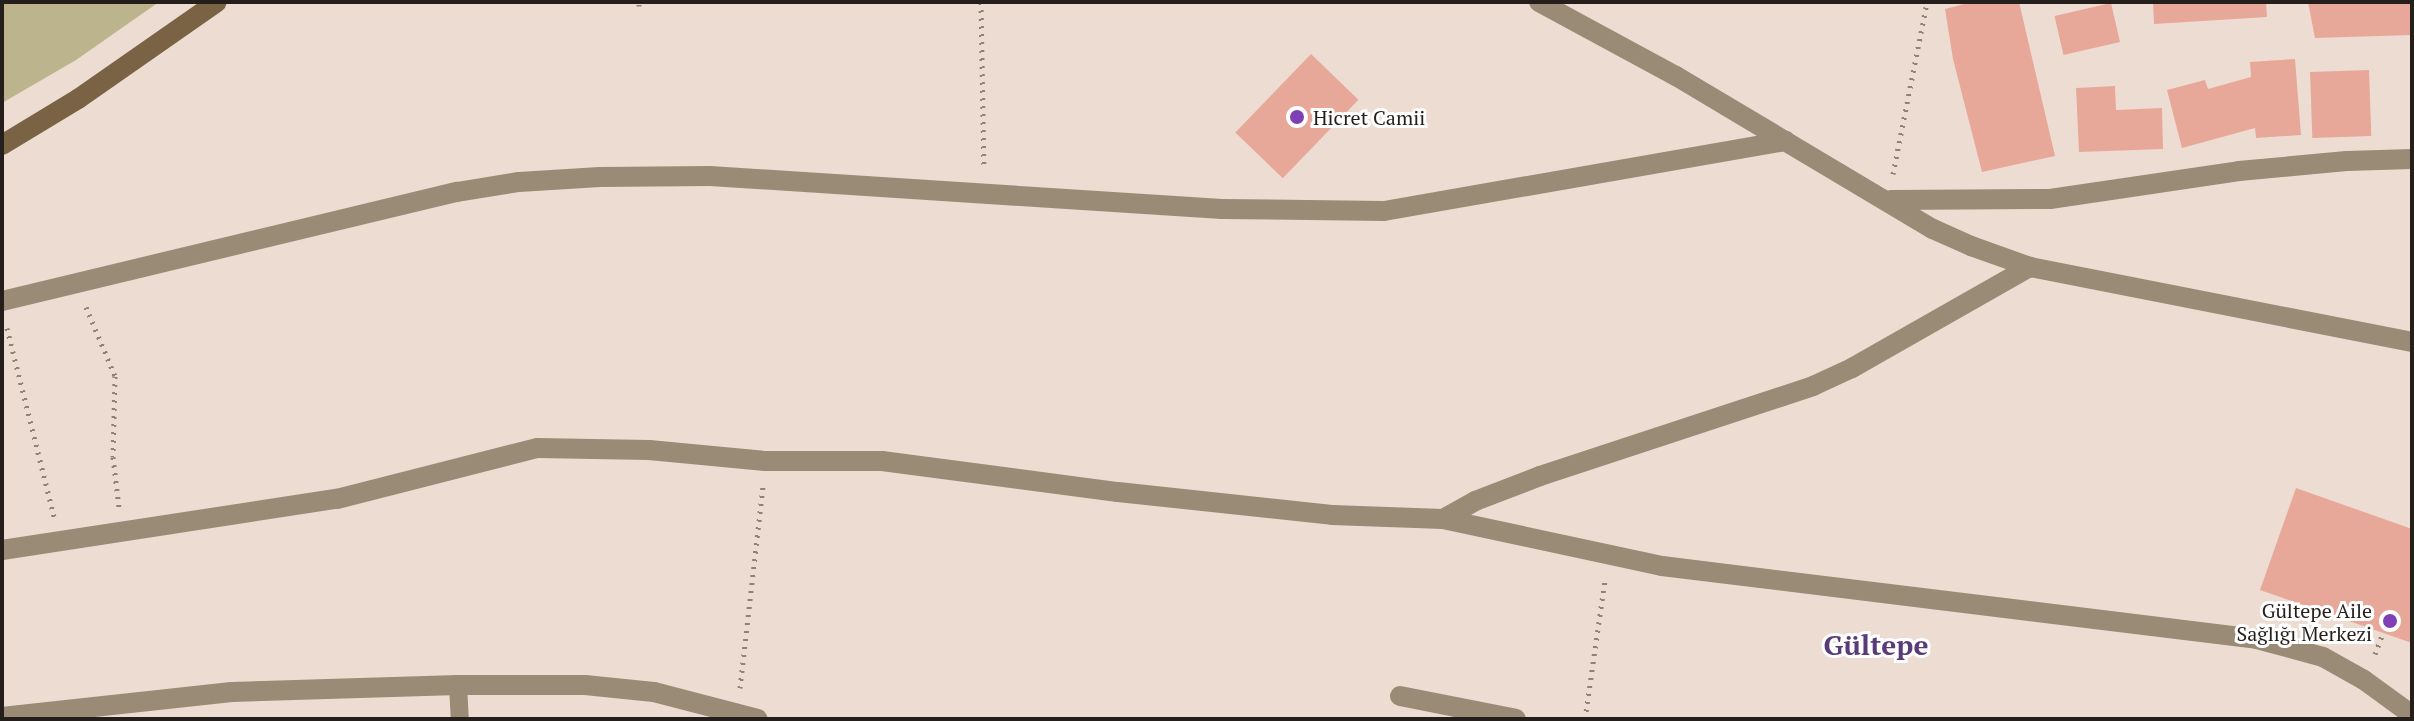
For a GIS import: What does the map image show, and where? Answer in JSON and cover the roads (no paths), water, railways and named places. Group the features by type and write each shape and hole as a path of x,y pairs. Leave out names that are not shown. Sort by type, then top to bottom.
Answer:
{"main road":[{"path":"2,145 78,99 217,2"}],"street":[{"path":"1539,2 1786,141 1933,229 2030,267 2412,342"},
{"path":"2,301 457,192 519,182 600,177 710,176 1222,209 1384,211 1786,141"},
{"path":"1888,200 2050,199 2239,171 2347,161 2412,159"},
{"path":"1443,519 1475,501 1540,476 1813,386 1852,368 2030,267"},
{"path":"2,550 337,499 537,448 649,450 766,461 882,461 1118,492 1332,515 1443,519 1662,566 2268,641 2323,657 2412,715"},
{"path":"2,717 232,692 458,685 585,685 654,692 758,719"},
{"path":"1400,696 1516,719"}],"lane":[{"path":"458,685 460,719"}],"place":[{"name":"Hicret Camii","path":"1297,117"},
{"name":"Gültepe Aile Sağlığı Merkezi","path":"2390,621"}],"district":[{"name":"Gültepe","path":"1876,645"}]}
